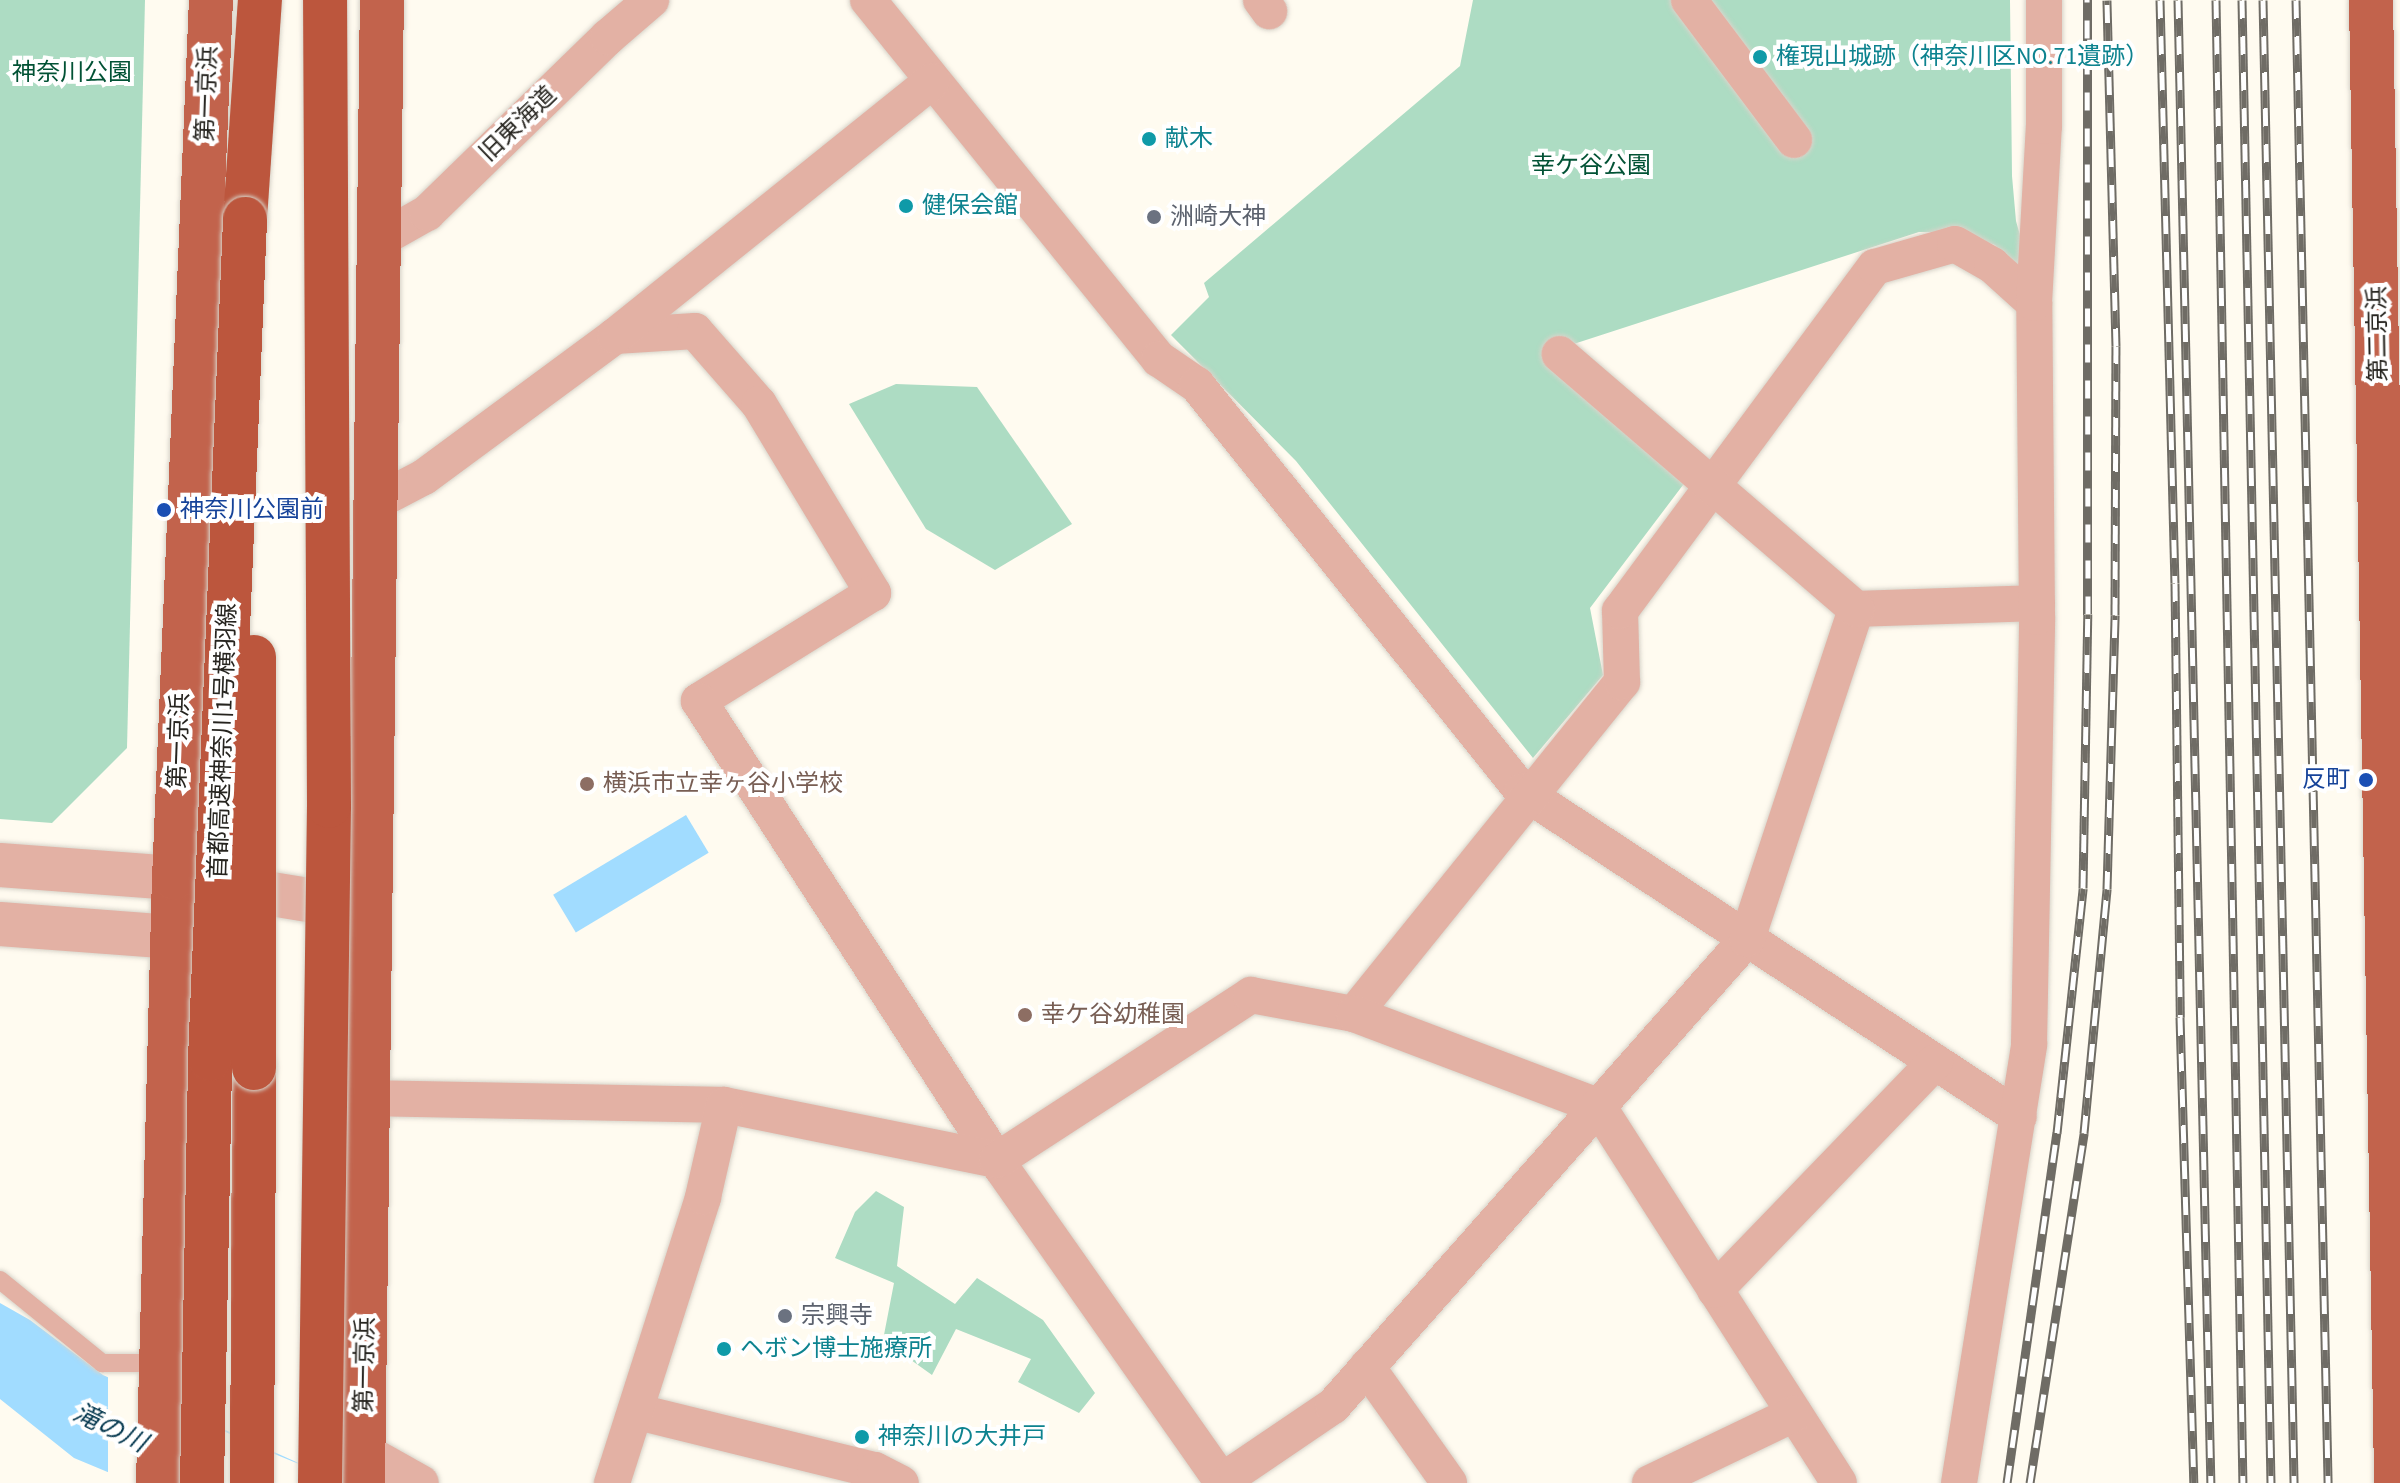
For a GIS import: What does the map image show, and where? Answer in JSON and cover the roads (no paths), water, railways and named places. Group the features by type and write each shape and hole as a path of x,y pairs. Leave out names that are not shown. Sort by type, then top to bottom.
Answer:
{"highway":[{"name":"第一京浜","path":"158,1483 174,878 211,0"},
{"name":"首都高速神奈川1号横羽線","path":"202,1483 210,1059 245,219 260,0"},
{"path":"320,1483 329,806 325,0"},
{"name":"第一京浜","path":"363,1467 382,0"},
{"name":"第二京浜","path":"2371,0 2396,1304 2396,1483"},
{"path":"245,219 254,545 256,809 252,1483"}],"street":[{"name":"旧東海道","path":"379,240 427,213 608,37 651,0"},
{"path":"868,0 1159,359 1197,385 1529,796 2019,1117"},
{"path":"1689,0 1794,140"},
{"path":"1959,1483 2029,1044 2037,603 2034,303 2044,126 2044,0"},
{"path":"374,503 435,469 615,336 932,81"},
{"path":"1354,1014 1622,682 1620,611 1875,267 1955,244 1992,265 2034,303"},
{"path":"615,336 695,331 759,404 873,593 699,701 997,1160 1225,1483 1237,1471 1333,1406 1747,939 1856,609"},
{"path":"1560,354 1711,488 1856,609 2037,603"},
{"path":"0,865 174,878 370,910"},
{"path":"0,924 172,937 370,910"},
{"path":"369,1098 724,1105 997,1160 1251,995 1354,1014 1598,1106 1839,1483"},
{"path":"1715,1290 1935,1062"},
{"path":"612,1483 638,1412 703,1197 724,1105"},
{"path":"1367,1367 1449,1483"},
{"path":"638,1412 875,1470 901,1483"},
{"path":"1650,1483 1794,1414"},
{"path":"363,1467 421,1483"}],"lane":[{"path":"0,1280 102,1363 159,1379"}],"water":[{"path":"686,815 709,853 576,933 553,895"},
{"name":"滝の川","path":"0,1303 30,1320 103,1375 343,1483 134,1483 74,1458 0,1399"}],"railway":[{"path":"2007,1483 2057,1133 2083,888 2088,614 2087,0"},
{"path":"2030,1483 2084,1133 2107,889 2115,615 2116,346 2107,0"},
{"path":"2160,0 2175,583 2180,1017 2194,1483"},
{"path":"2178,0 2211,1483"},
{"path":"2216,0 2243,1483"},
{"path":"2242,0 2271,1483"},
{"path":"2263,0 2294,1483"},
{"path":"2296,0 2328,1483"}],"place":[{"name":"権現山城跡（神奈川区NO.71遺跡）","path":"1760,57"},
{"name":"献木","path":"1149,139"},
{"name":"健保会館","path":"906,206"},
{"name":"洲崎大神","path":"1154,217"},
{"name":"神奈川公園前","path":"164,510"},
{"name":"反町","path":"2366,780"},
{"name":"横浜市立幸ヶ谷小学校","path":"587,784"},
{"name":"幸ケ谷幼稚園","path":"1025,1015"},
{"name":"宗興寺","path":"785,1316"},
{"name":"ヘボン博士施療所","path":"724,1349"},
{"name":"神奈川の大井戸","path":"862,1437"}],"park label":[{"name":"神奈川公園","path":"72,73"},
{"name":"幸ケ谷公園","path":"1591,166"}]}
